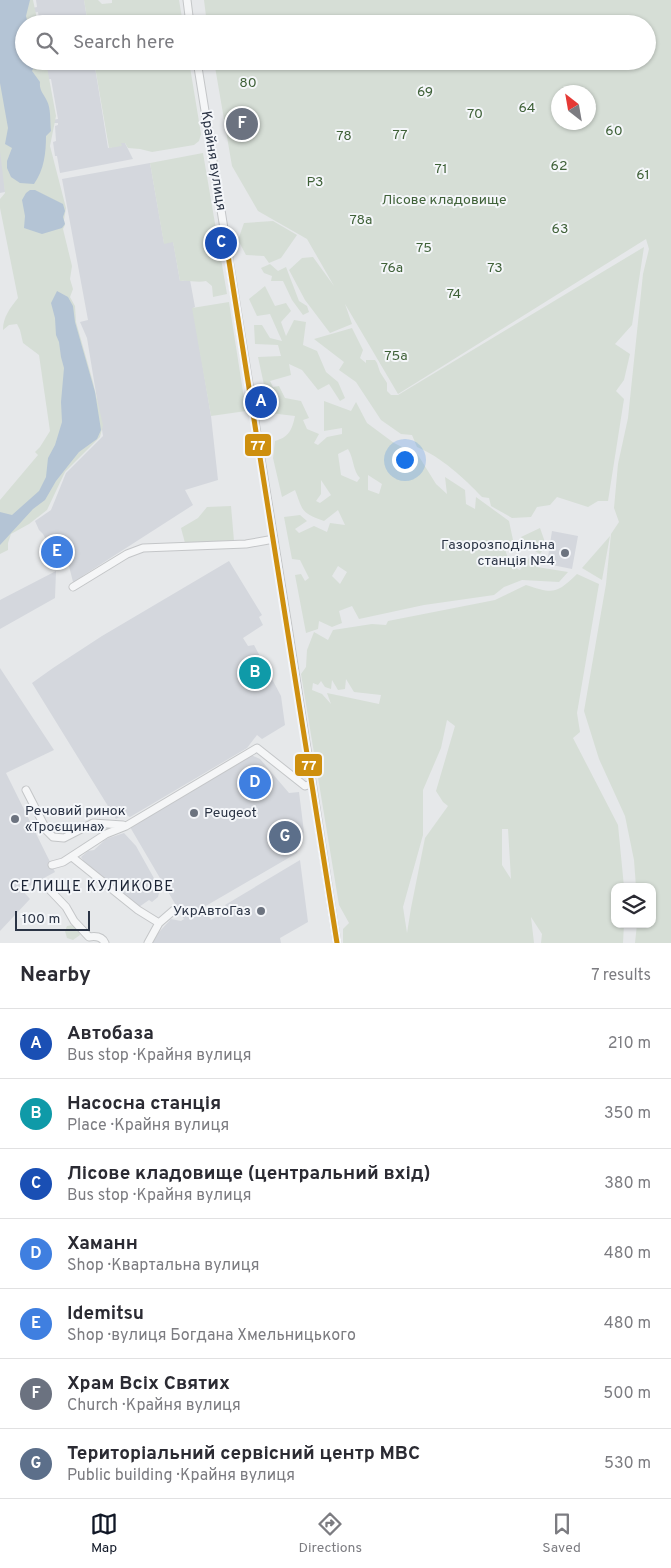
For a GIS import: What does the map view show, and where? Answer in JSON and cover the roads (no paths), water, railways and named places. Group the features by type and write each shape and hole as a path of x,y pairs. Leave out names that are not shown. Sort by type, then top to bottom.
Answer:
{"street":[{"path":"187,0 189,15"},
{"name":"Крайня вулиця","path":"198,70 337,943"},
{"path":"73,587 127,554 143,548 246,544 274,540"},
{"path":"52,865 62,862 106,834 126,826 257,748 305,786 312,784"},
{"path":"26,790 47,831 53,837 64,838 94,823 126,826"},
{"path":"72,856 138,910 159,923"},
{"path":"49,890 66,907 74,921 89,937 95,936 105,943"},
{"path":"148,943 159,923 174,910"}],"water":[{"path":"0,0 30,0 26,15 15,15 15,70 32,70 40,82 41,90 50,111 51,131 46,136 44,161 34,184 20,183 11,177 7,168 7,161 12,148 5,144 8,128 0,83"},
{"path":"30,190 35,190 63,204 65,224 62,228 42,234 24,228 25,216 22,200"},
{"path":"57,291 68,297 73,306 75,322 95,392 101,430 97,439 79,452 71,462 56,481 45,500 33,509 0,545 0,512 12,515 39,491 46,477 48,458 55,445 62,422 61,402 64,368 51,303"}],"place":[{"name":"Храм Всіх Святих","path":"242,124"},
{"name":"Лісове кладовище (центральний вхід)","path":"221,243"},
{"name":"Автобаза","path":"261,402"},
{"name":"Idemitsu","path":"57,552"},
{"name":"Газорозподільна станція №4","path":"565,553"},
{"name":"Насосна станція","path":"255,673"},
{"name":"Хаманн","path":"255,783"},
{"name":"Peugeot","path":"194,813"},
{"name":"Речовий ринок «Троєщина»","path":"15,819"},
{"name":"Територіальний сервісний центр МВС","path":"285,837"},
{"name":"УкрАвтоГаз","path":"261,911"}],"district":[{"name":"СЕЛИЩЕ КУЛИКОВЕ","path":"92,887"}],"park label":[{"name":"80","path":"248,83"},
{"name":"69","path":"425,92"},
{"name":"64","path":"527,108"},
{"name":"70","path":"475,114"},
{"name":"60","path":"614,131"},
{"name":"77","path":"400,135"},
{"name":"78","path":"344,136"},
{"name":"62","path":"559,166"},
{"name":"71","path":"441,169"},
{"name":"61","path":"643,175"},
{"name":"Р3","path":"315,182"},
{"name":"Лісове кладовище","path":"444,200"},
{"name":"78а","path":"361,220"},
{"name":"63","path":"560,229"},
{"name":"75","path":"424,248"},
{"name":"76а","path":"392,268"},
{"name":"73","path":"495,268"},
{"name":"74","path":"454,294"},
{"name":"75а","path":"396,356"}]}
